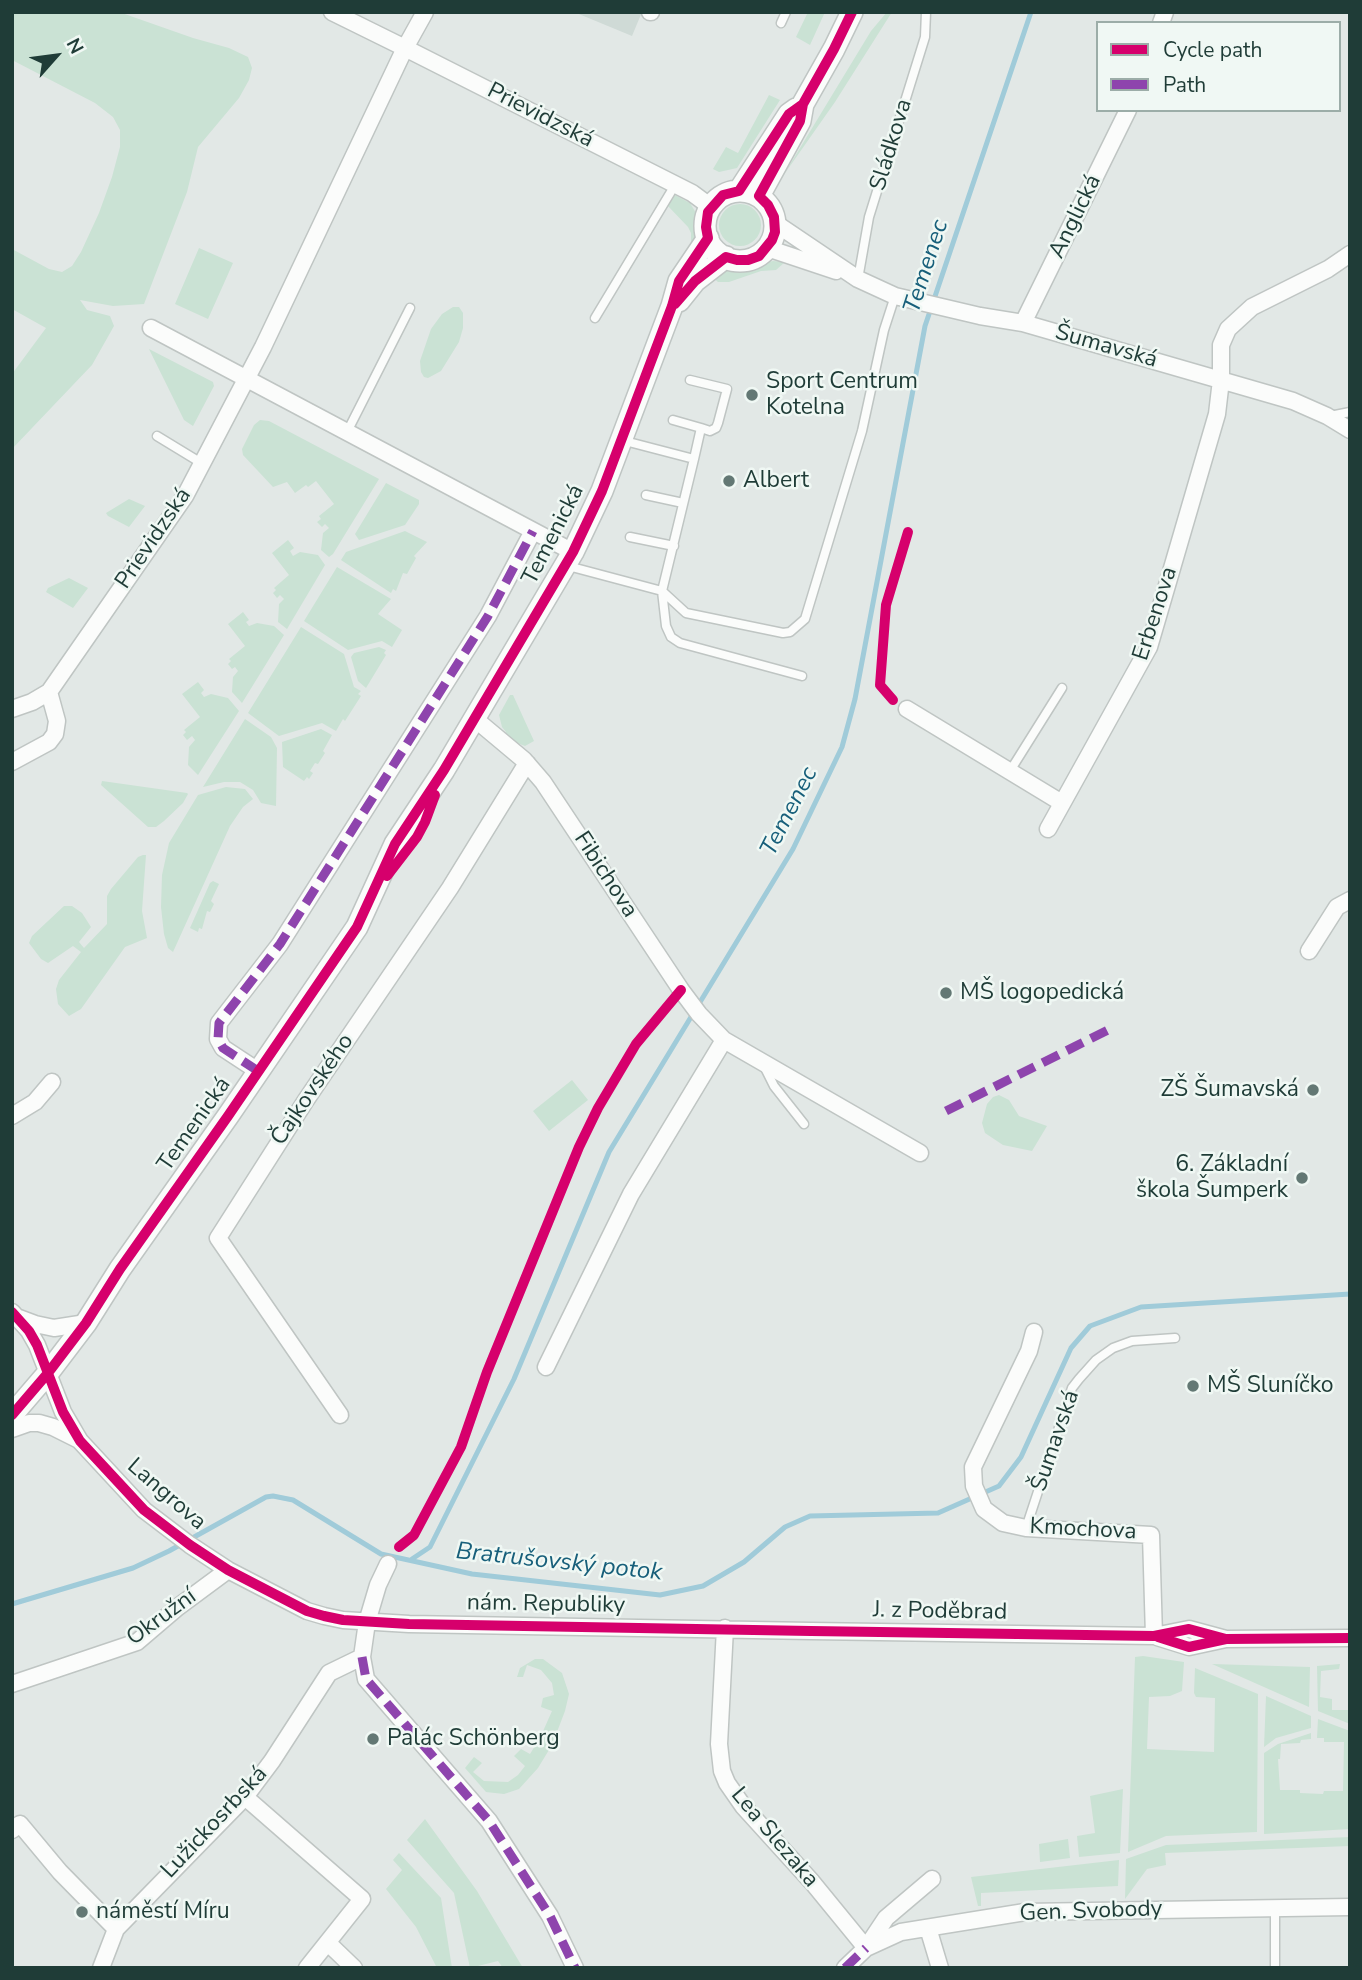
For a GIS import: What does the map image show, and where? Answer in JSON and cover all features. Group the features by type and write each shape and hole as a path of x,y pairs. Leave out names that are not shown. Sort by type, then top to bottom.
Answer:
{"street":[{"name":"Prievidzská","path":"332,12 692,193 711,207"},
{"name":"Prievidzská","path":"12,709 49,692 151,545 203,464 425,12"},
{"path":"749,193 789,114 803,104 852,12"},
{"name":"Anglická","path":"1023,323 1127,112"},
{"path":"708,238 718,252 726,257 748,260 759,256 767,248 772,240 775,223 768,205 749,193 723,195 711,207"},
{"name":"Temenická","path":"12,1415 86,1322 356,927 396,844 444,770 569,559 601,491 672,306 679,281 708,238 706,222 711,207"},
{"name":"Šumavská","path":"775,223 858,279"},
{"name":"Šumavská","path":"767,248 858,279 895,296 1023,323 1293,401 1350,430"},
{"name":"Erbenova","path":"1048,830 1149,648 1217,414 1221,345 1228,329 1252,307 1328,269 1350,254"},
{"name":"Temenická","path":"672,306 681,300 695,281 726,257"},
{"path":"151,328 533,531 569,559"},
{"name":"Temenická","path":"258,1071 223,1048 218,1039 219,1023 287,933 488,616 533,531"},
{"path":"12,762 49,742 55,734 57,720 49,692"},
{"path":"907,709 1062,803"},
{"name":"Fibichova","path":"474,719 527,763 543,782 696,1010 724,1040 920,1153"},
{"name":"Čajkovského","path":"340,1415 218,1238 306,1100 450,888 527,763"},
{"path":"1309,951 1337,907 1350,900"},
{"path":"546,1367 631,1194 724,1040"},
{"path":"12,1116 35,1102 52,1082"},
{"name":"Langrova","path":"15,1314 36,1324 54,1328 86,1322"},
{"name":"Langrova","path":"15,1314 29,1331 63,1412 80,1441 144,1510 228,1570 307,1611 343,1620 367,1622"},
{"name":"Kmochova","path":"1034,1332 1029,1351 973,1467 974,1486 984,1508 1003,1523 1027,1528 1151,1535 1154,1636"},
{"path":"12,1429 29,1423 39,1423 80,1441"},
{"path":"388,1564 378,1585 367,1622 362,1657 366,1679 489,1821 550,1916 575,1968"},
{"name":"Okružní","path":"12,1684 137,1642 228,1570"},
{"name":"nám. Republiky","path":"367,1622 725,1629"},
{"name":"J. z Poděbrad","path":"725,1629 1154,1636 1189,1629 1226,1639 1350,1638"},
{"name":"Lea Slezaka","path":"725,1629 719,1744 722,1771 727,1783 743,1806 812,1882 866,1948"},
{"name":"Lužickosrbská","path":"104,1967 111,1935 116,1928 245,1797 272,1762 329,1673 362,1657"},
{"path":"245,1797 362,1899 307,1968"},
{"path":"16,1827 116,1928"},
{"path":"866,1948 887,1917 932,1879"},
{"name":"Gen. Svobody","path":"845,1968 866,1948 901,1932 1025,1912 1350,1907"},
{"path":"928,1928 940,1968"},
{"path":"328,1943 354,1968"}],"lane":[{"path":"781,23 786,12"},
{"name":"Sládkova","path":"858,279 869,217 925,37 926,12"},
{"path":"595,318 676,185"},
{"path":"569,559 663,591 686,613 783,633 790,632 805,619 862,431 884,330 895,296"},
{"path":"347,432 410,308"},
{"path":"673,420 701,429 716,428 727,389 690,380"},
{"path":"1327,416 1350,412"},
{"path":"701,429 663,591 666,626 671,637 680,643 802,676"},
{"path":"157,436 203,464"},
{"path":"621,440 694,458"},
{"path":"646,495 682,503"},
{"path":"630,537 674,546"},
{"path":"1010,771 1062,688"},
{"path":"762,1062 774,1086 804,1124"},
{"name":"Šumavská","path":"1027,1528 1073,1388 1079,1379 1096,1360 1112,1348 1132,1342 1175,1338"},
{"path":"1275,1908 1275,1968"}],"shaded area":[{"path":"574,12 642,12 632,36"}],"green space":[{"path":"12,12 119,12 229,48 248,57 252,68 239,98 198,147 187,192 144,304 113,306 80,300 87,310 110,316 114,326 92,365 12,449 12,374 46,328 12,309 12,249 49,269 62,272 72,266 99,213 112,177 120,147 120,130 113,117 95,103 12,60"},
{"path":"808,12 825,12 810,45 796,37"},
{"path":"887,12 892,12 835,102 783,176 871,31"},
{"path":"769,95 780,100 737,168 719,172 713,169 726,147 738,153"},
{"path":"673,194 690,203 696,213 697,232 691,245 688,227 667,205"},
{"path":"740,204 755,210 761,225 755,240 740,246 725,240 719,225 725,210"},
{"path":"199,248 233,263 208,319 175,304"},
{"path":"773,261 785,262 776,270 761,271 729,282 718,282 711,276 727,268 744,268"},
{"path":"453,307 459,307 463,313 459,342 441,371 428,378 424,377 420,361 431,329 442,314"},
{"path":"149,349 213,382 214,386 193,426 184,420"},
{"path":"260,420 269,421 379,479 329,557 321,550 323,533 329,528 325,524 322,527 317,522 321,519 319,516 334,504 316,481 295,493 287,482 273,487 243,455 242,449 254,425"},
{"path":"386,483 419,500 419,504 405,525 359,540 355,534"},
{"path":"129,499 145,506 129,527 106,513"},
{"path":"405,531 427,542 414,556 416,558 407,574 403,573 396,591 393,589 391,593 341,560 346,552"},
{"path":"288,540 294,548 290,551 293,556 300,552 318,555 325,565 287,629 278,622 279,604 284,599 280,595 277,598 273,593 276,590 274,588 289,575 272,553"},
{"path":"337,567 391,599 378,614 402,630 392,647 382,641 348,650 304,621"},
{"path":"69,578 88,588 73,608 46,592 48,588"},
{"path":"243,612 249,620 246,622 249,626 257,623 274,626 284,635 242,703 232,692 233,677 238,671 228,664 231,661 229,659 245,646 228,624"},
{"path":"301,627 344,654 354,687 361,691 358,694 361,696 336,731 322,723 279,736 248,713"},
{"path":"379,647 386,650 386,655 366,688 358,681 351,657 354,653"},
{"path":"198,682 204,690 201,693 204,697 211,694 228,698 239,711 198,775 188,765 189,747 195,740 192,736 187,740 183,735 186,732 184,730 200,717 182,694"},
{"path":"510,695 513,695 534,741 525,746 504,738 506,732 499,715"},
{"path":"245,719 271,737 277,748 276,806 261,803 253,790 240,782 224,782 203,787"},
{"path":"321,729 332,735 323,751 325,753 310,771 313,773 304,781 283,767 282,742"},
{"path":"102,781 188,794 183,803 164,821 156,827 148,827 101,785"},
{"path":"226,787 245,789 253,799 243,807 230,826 173,952 168,948 164,934 161,907 162,875 169,843 198,795"},
{"path":"146,855 142,911 147,938 125,947 81,1009 69,1016 58,1004 56,989 59,980 81,952 73,946 48,963 41,959 29,943 32,936 64,906 72,906 82,913 91,927 79,942 84,948 107,924 107,896 111,889 138,857"},
{"path":"213,881 219,884 211,901 214,904 210,912 207,911 202,929 199,928 198,932 190,928"},
{"path":"572,1080 588,1100 549,1131 533,1111"},
{"path":"999,1095 1009,1100 1019,1116 1047,1126 1032,1151 1003,1145 985,1133 982,1123 987,1104"},
{"path":"1135,1657 1184,1662 1182,1691 1170,1696 1149,1697 1147,1749 1214,1752 1215,1698 1196,1697 1195,1668 1258,1694 1257,1832 1166,1836 1128,1852"},
{"path":"535,1659 543,1659 562,1673 569,1694 565,1711 552,1745 538,1768 519,1789 504,1794 486,1792 465,1768 474,1757 482,1763 473,1772 484,1781 508,1782 525,1766 514,1756 521,1749 530,1754 552,1711 541,1707 543,1698 554,1695 552,1683 541,1670 527,1665 523,1677 517,1677 520,1668"},
{"path":"1212,1664 1310,1667 1309,1707"},
{"path":"1340,1664 1339,1669 1321,1671 1320,1697 1332,1699 1332,1710 1350,1710 1350,1724 1318,1711 1317,1666"},
{"path":"1266,1696 1311,1716 1311,1728 1276,1738 1264,1747"},
{"path":"1318,1719 1350,1731 1350,1829 1264,1834 1264,1753 1278,1744 1311,1733 1311,1739 1301,1740 1300,1743 1281,1744 1278,1759 1280,1790 1323,1794 1324,1791 1343,1791 1344,1742 1324,1742 1324,1738 1317,1738"},
{"path":"1123,1789 1120,1853 1079,1857 1077,1836 1095,1833 1090,1796"},
{"path":"425,1819 477,1891 523,1968 503,1968 498,1961 470,1968 454,1893 407,1840"},
{"path":"1350,1837 1350,1846 1165,1853 1166,1865 1147,1869 1125,1899 1126,1859 1166,1845"},
{"path":"1068,1839 1070,1858 1040,1862 1039,1844"},
{"path":"399,1853 441,1898 452,1968 437,1968 416,1927 386,1889 402,1870 393,1860"},
{"path":"1119,1860 1118,1886 981,1893 981,1906 978,1906 971,1877"}],"waterway":[{"name":"Temenec","path":"412,1559 430,1547 514,1379 609,1152 793,849 842,747 855,699 925,326 1031,12"},
{"name":"Bratrušovský potok","path":"12,1604 133,1568 266,1497 273,1496 293,1500 381,1554 472,1574 660,1595 703,1586 744,1562 785,1527 810,1516 938,1513 999,1486 1021,1457 1071,1348 1090,1326 1141,1307 1350,1294"}],"marked path":[{"path":"258,1071 223,1048 218,1039 219,1023 280,944 488,616 533,531"},
{"path":"946,1111 1114,1027"},
{"path":"362,1657 366,1679 489,1821 550,1916 575,1968"},
{"path":"845,1968 866,1948"}],"cycle path":[{"path":"675,304 695,281 726,257 748,260 759,256 772,240 775,232 774,217 759,196 800,121 803,104 852,12"},
{"path":"12,1415 86,1323 120,1269 357,927 395,844 444,770 573,552 602,491 679,281 708,238 708,212 723,195 739,191 789,114 803,104"},
{"path":"893,700 880,685 886,605 908,532"},
{"path":"387,876 417,837 435,795"},
{"path":"399,1547 414,1535 461,1447 487,1372 579,1147 598,1108 636,1044 681,990"},
{"path":"12,1312 37,1345 63,1412 80,1441 144,1510 228,1570 307,1611 324,1616 343,1620 409,1624 811,1631 1154,1636 1189,1629 1226,1639"},
{"path":"1158,1637 1189,1647 1226,1639 1350,1638"}],"place":[{"name":"Sport Centrum Kotelna","path":"752,395"},
{"name":"Albert","path":"729,481"},
{"name":"MŠ logopedická","path":"946,993"},
{"name":"ZŠ Šumavská","path":"1313,1090"},
{"name":"6. Základní škola Šumperk","path":"1302,1178"},
{"name":"MŠ Sluníčko","path":"1193,1386"},
{"name":"Palác Schönberg","path":"373,1739"},
{"name":"náměstí Míru","path":"82,1912"}]}
